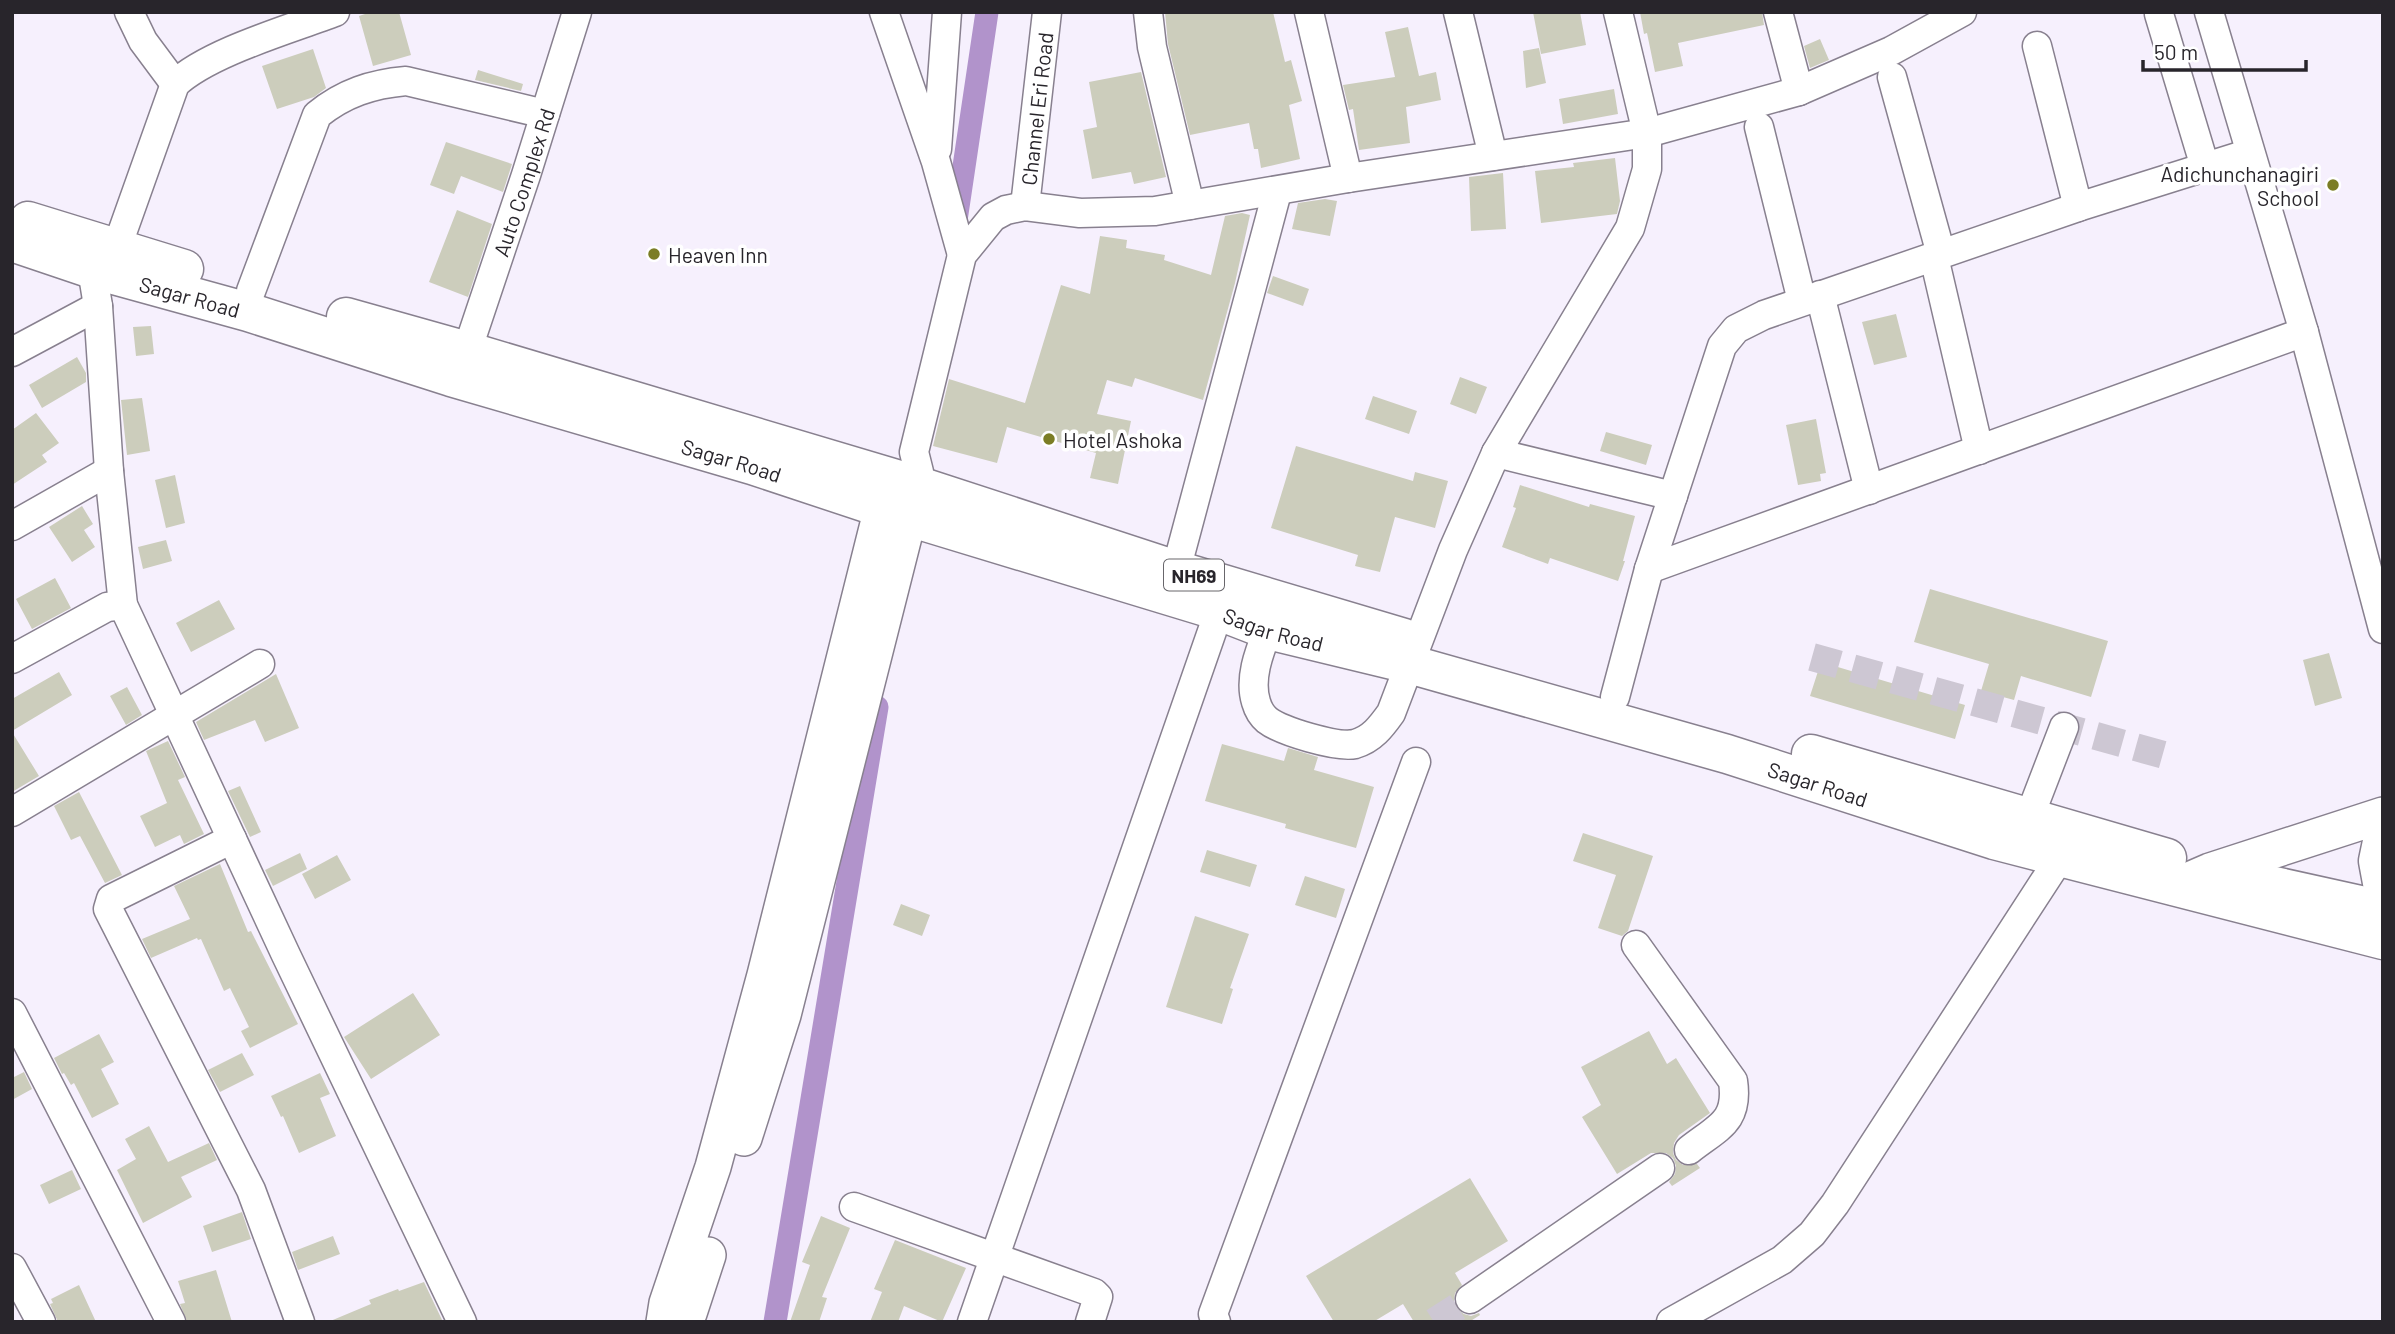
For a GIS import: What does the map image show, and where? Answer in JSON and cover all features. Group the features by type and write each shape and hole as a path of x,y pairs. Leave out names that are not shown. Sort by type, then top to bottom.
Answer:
{"highway":[{"name":"Sagar Road","path":"12,216 102,274 251,291 467,351 902,488 1176,570 1223,598"},
{"name":"Sagar Road","path":"12,242 102,274 248,312 451,377 752,465 902,488 1273,615 1413,653 1994,840 2383,940"},
{"name":"Sagar Road","path":"1413,653 1615,697 2210,871 2383,909"},
{"path":"2383,837 2378,861 2383,888"}],"main road":[{"path":"664,1322 667,1303 713,1167 902,488"},
{"path":"682,1322 689,1313 783,1015 902,488"},
{"path":"2174,887 2210,871 2383,815"}],"street":[{"path":"129,12 143,41 175,84"},
{"path":"335,12 221,55 185,74 175,84 102,274 109,471 123,605 462,1322"},
{"name":"Auto Complex Rd","path":"467,351 577,12"},
{"path":"884,12 936,162 962,255"},
{"path":"936,162 947,12"},
{"name":"Channel Eri Road","path":"1025,206 1047,12"},
{"path":"1148,12 1152,47 1190,205"},
{"path":"1308,12 1348,178"},
{"path":"1458,12 1493,156"},
{"path":"1273,615 1255,670 1253,687 1260,712 1268,721 1285,730 1338,744 1351,745 1373,735 1391,713 1453,550 1496,453 1630,228 1647,169 1647,133 1618,12"},
{"path":"1778,12 1799,92"},
{"path":"2209,12 2304,332 2383,629"},
{"path":"902,488 962,255 993,217 1006,210 1025,206 1080,213 1155,211 1348,178 1647,133 1799,92 1891,51 1956,14"},
{"path":"2159,14 2205,167"},
{"path":"2037,46 2078,207"},
{"path":"1892,77 1938,255 1979,450"},
{"path":"251,291 317,116 334,102 359,90 406,80 545,114"},
{"path":"1759,127 1869,490"},
{"path":"1615,697 1649,569 1722,346 1736,329 1764,315 1811,298 2078,207 2250,153"},
{"path":"1176,570 1277,192"},
{"path":"12,352 102,274"},
{"path":"1649,569 2304,332"},
{"path":"1496,453 1673,496"},
{"path":"12,526 109,471"},
{"path":"972,1322 1223,598"},
{"path":"12,659 107,607 123,605"},
{"path":"12,812 260,664"},
{"path":"2029,818 2064,727"},
{"path":"1216,1322 1213,1314 1416,762"},
{"path":"232,839 111,899 108,909 251,1190 300,1322"},
{"path":"1671,1322 1782,1260 1812,1234 1835,1204 2061,856"},
{"path":"1636,945 1733,1082 1735,1097 1731,1117 1689,1150"},
{"path":"12,1013 171,1322"},
{"path":"1470,1299 1660,1168"},
{"path":"854,1208 1094,1293 1098,1297 1090,1322"},
{"path":"12,1268 41,1322"}],"building":[{"path":"371,12 399,12 411,55 373,66 359,16"},
{"path":"1165,12 1273,12 1285,62 1291,60 1302,101 1289,105 1300,159 1261,168 1249,123 1190,135 1168,44"},
{"path":"1533,12 1580,12 1586,45 1541,54"},
{"path":"1640,12 1762,12 1764,25 1678,43 1683,66 1655,72"},
{"path":"1408,27 1419,76 1436,72 1441,100 1406,107 1410,143 1359,150 1353,109 1349,110 1343,85 1395,77 1385,32"},
{"path":"1820,39 1829,60 1810,68 1804,46"},
{"path":"1539,48 1546,83 1526,88 1523,51"},
{"path":"313,49 326,88 314,97 277,109 262,66"},
{"path":"478,70 523,84 521,91 475,80"},
{"path":"1141,72 1166,177 1134,184 1131,172 1092,179 1083,130 1097,127 1089,82"},
{"path":"1614,89 1618,114 1563,124 1559,99"},
{"path":"446,142 512,164 503,192 461,176 454,194 430,185"},
{"path":"1615,158 1620,201 1617,214 1541,223 1535,171 1574,167 1573,163"},
{"path":"1503,173 1506,229 1471,231 1469,177"},
{"path":"1325,199 1337,201 1330,236 1292,229 1298,203"},
{"path":"457,210 492,224 468,297 429,282"},
{"path":"1242,213 1250,215 1235,283 1203,400 1135,378 1132,387 1107,380 1097,414 1131,421 1118,484 1090,478 1096,453 1007,427 997,463 933,446 949,379 1025,403 1061,285 1090,294 1100,236 1127,240 1126,248 1165,255 1164,260 1211,275 1225,216"},
{"path":"1273,276 1309,289 1303,306 1267,293"},
{"path":"1896,314 1907,357 1874,365 1862,322"},
{"path":"151,326 154,354 136,356 133,327"},
{"path":"77,357 86,373 86,382 42,408 29,385"},
{"path":"1460,377 1487,387 1476,414 1450,404"},
{"path":"1373,396 1417,411 1409,434 1365,419"},
{"path":"142,398 150,451 127,455 121,400"},
{"path":"36,413 59,443 42,455 47,462 12,485 12,430"},
{"path":"1816,419 1826,473 1820,474 1821,481 1798,485 1786,425"},
{"path":"1606,432 1652,445 1646,465 1600,451"},
{"path":"1296,446 1413,481 1415,472 1448,481 1435,528 1395,517 1380,572 1355,566 1358,555 1271,528"},
{"path":"175,475 185,523 166,528 155,480"},
{"path":"1520,485 1589,507 1590,504 1635,516 1618,581 1550,558 1548,564 1502,547 1516,508 1513,507"},
{"path":"82,506 93,524 84,530 95,547 72,562 49,527"},
{"path":"166,540 172,561 143,569 138,547"},
{"path":"55,578 71,608 32,629 16,599"},
{"path":"1930,589 2108,641 2091,697 2021,676 2014,700 1981,691 1989,664 1914,642"},
{"path":"219,600 235,629 191,652 176,623"},
{"path":"2329,653 2342,698 2315,706 2303,660"},
{"path":"1821,662 1965,705 1955,739 1810,696"},
{"path":"59,672 72,695 12,731 12,699"},
{"path":"276,674 299,728 265,742 255,720 204,740 196,722"},
{"path":"127,687 142,715 126,725 110,696"},
{"path":"12,732 39,776 12,792"},
{"path":"168,741 185,777 178,780 204,834 184,844 180,835 155,847 140,816 167,803 146,751"},
{"path":"1222,744 1284,761 1288,748 1318,757 1314,770 1374,787 1356,848 1285,828 1286,824 1205,801"},
{"path":"240,786 261,832 250,837 228,791"},
{"path":"79,792 122,875 105,883 80,836 71,840 54,806"},
{"path":"1583,833 1653,856 1628,931 1622,936 1598,928 1616,875 1573,861"},
{"path":"1207,850 1257,865 1250,887 1200,872"},
{"path":"300,853 307,869 273,886 265,870"},
{"path":"337,855 351,880 315,899 302,874"},
{"path":"220,864 248,932 251,931 298,1024 250,1048 241,1031 249,1027 230,988 224,991 201,939 197,938 151,958 142,939 190,919 174,886"},
{"path":"1305,876 1345,889 1336,918 1295,905"},
{"path":"901,904 930,915 922,936 893,925"},
{"path":"1195,916 1249,934 1230,988 1233,989 1222,1024 1166,1007"},
{"path":"413,993 440,1035 371,1079 344,1037"},
{"path":"1649,1031 1667,1064 1676,1058 1710,1113 1679,1135 1674,1143 1673,1153 1676,1160 1683,1165 1697,1164 1700,1168 1672,1186 1669,1182 1675,1174 1676,1166 1673,1158 1666,1153 1651,1153 1617,1174 1582,1117 1601,1105 1581,1067"},
{"path":"99,1034 114,1062 101,1069 119,1104 92,1118 74,1083 71,1085 64,1073 62,1074 54,1058"},
{"path":"242,1053 254,1075 220,1092 208,1070"},
{"path":"24,1072 32,1089 12,1100 12,1078"},
{"path":"320,1073 330,1094 320,1098 336,1136 299,1153 271,1096"},
{"path":"149,1126 168,1162 209,1143 217,1160 181,1177 192,1197 143,1223 117,1170 136,1159 125,1139"},
{"path":"72,1170 81,1189 49,1204 40,1185"},
{"path":"1470,1178 1508,1241 1455,1273 1462,1285 1455,1293 1456,1308 1464,1314 1480,1315 1469,1322 1414,1322 1403,1304 1373,1322 1334,1322 1306,1276"},
{"path":"242,1212 251,1239 212,1252 203,1226"},
{"path":"821,1216 850,1228 822,1297 827,1298 819,1322 790,1322 810,1265 802,1262"},
{"path":"333,1236 340,1254 298,1270 292,1252"},
{"path":"895,1240 966,1268 942,1322 904,1306 898,1322 870,1322 882,1292 874,1289"},
{"path":"216,1270 232,1322 187,1322 180,1304 185,1303 178,1281"},
{"path":"424,1282 443,1322 328,1322 371,1304 369,1300"},
{"path":"79,1285 96,1322 58,1322 50,1304 53,1303 51,1299"}],"waterway":[{"path":"955,227 987,12"},
{"path":"775,1322 877,707"}],"tunnel":[{"path":"1812,657 2164,755"},
{"path":"1434,1322 1470,1299"}],"place":[{"name":"Adichunchanagiri School","path":"2333,185"},
{"name":"Heaven Inn","path":"654,254"},
{"name":"Hotel Ashoka","path":"1049,439"}]}
